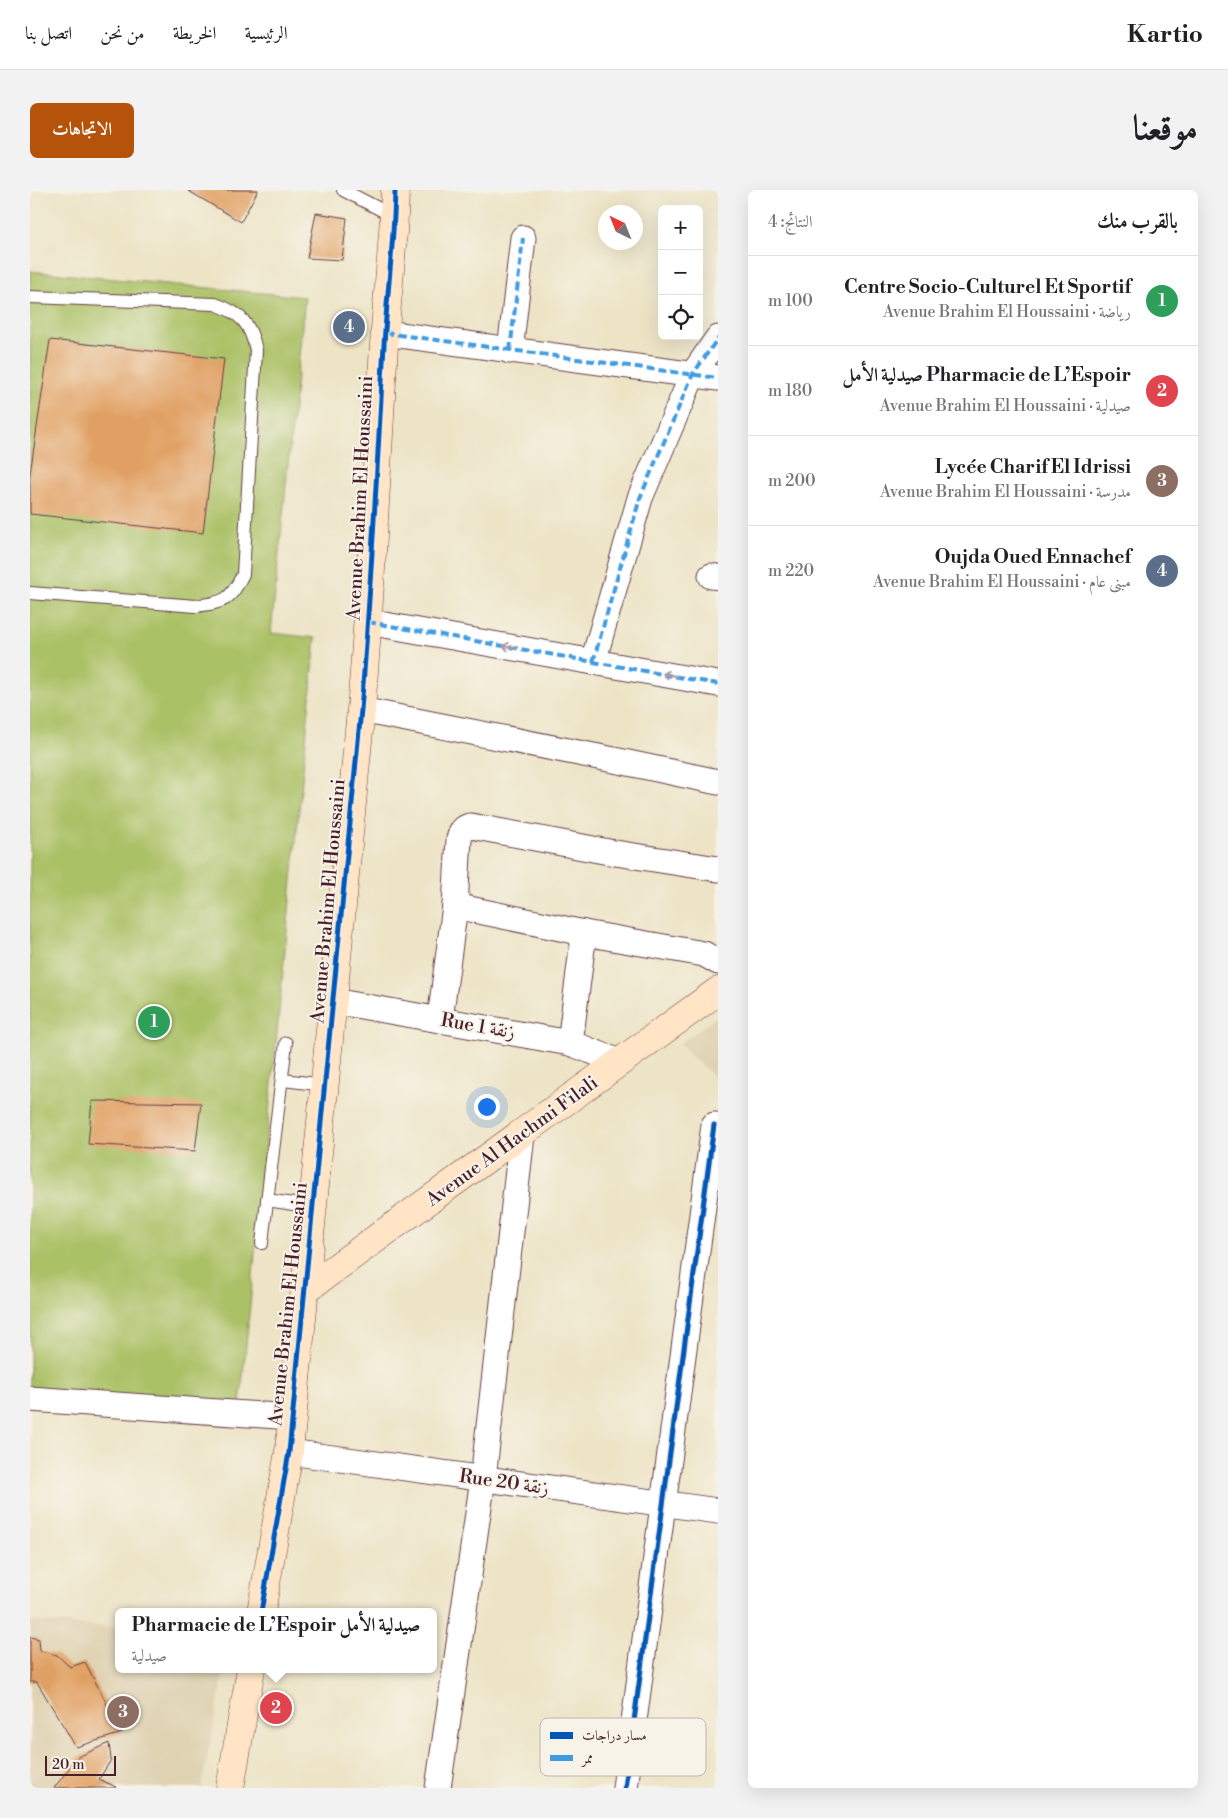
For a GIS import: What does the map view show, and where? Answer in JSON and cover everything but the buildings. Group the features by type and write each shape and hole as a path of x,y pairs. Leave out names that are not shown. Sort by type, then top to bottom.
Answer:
{"street":[{"name":"Avenue Brahim El Houssaini","path":"262,1608 289,1452 361,710 385,333 395,217 395,190"},
{"path":"510,351 523,238"},
{"path":"385,333 718,378"},
{"path":"593,662 640,498 693,374 718,338"},
{"path":"368,622 718,684"},
{"path":"361,710 718,782"},
{"path":"440,1019 455,906 459,839 464,828 470,826 609,852 718,869"},
{"path":"455,906 584,933 704,954 718,962"},
{"path":"570,1043 584,933"},
{"name":"Avenue Al Hachmi Filali","path":"305,1290 522,1135 718,991"},
{"name":"Rue 1 زنقة","path":"333,1001 570,1043 620,1062"},
{"path":"635,1718 714,1125"},
{"path":"438,1788 483,1479 522,1135"},
{"path":"30,1399 292,1417"},
{"name":"Rue 20 زنقة","path":"289,1452 718,1511"},
{"path":"230,1788 250,1673"}],"lane":[{"path":"342,190 395,217"},
{"path":"30,297 215,304 231,310 244,320 252,334 256,350 243,574 234,592 220,602 196,606 30,594"},
{"path":"262,1243 286,1043"},
{"path":"282,1080 325,1085"},
{"path":"267,1200 313,1207"}],"shaded area":[{"path":"718,1016 718,1081 679,1044"},
{"path":"30,1621 115,1628 115,1673 224,1673 201,1788 30,1788"}],"green space":[{"path":"30,271 305,297 271,633 316,638 238,1426 30,1406"}],"marked path":[{"path":"510,351 523,238"},
{"path":"385,333 718,378"},
{"path":"593,662 640,498 693,374 718,338"},
{"path":"368,622 718,684"}],"cycle path":[{"path":"262,1608 289,1452 361,710 395,190"},
{"path":"634,1718 714,1125"},
{"path":"625,1788 627,1776"}],"place":[{"name":"Oujda Oued Ennachef","path":"349,327"},
{"name":"Centre Socio-Culturel Et Sportif","path":"154,1022"},
{"name":"Pharmacie de L’Espoir صيدلية الأمل","path":"276,1708"},
{"name":"Lycée Charif El Idrissi","path":"123,1712"}]}
